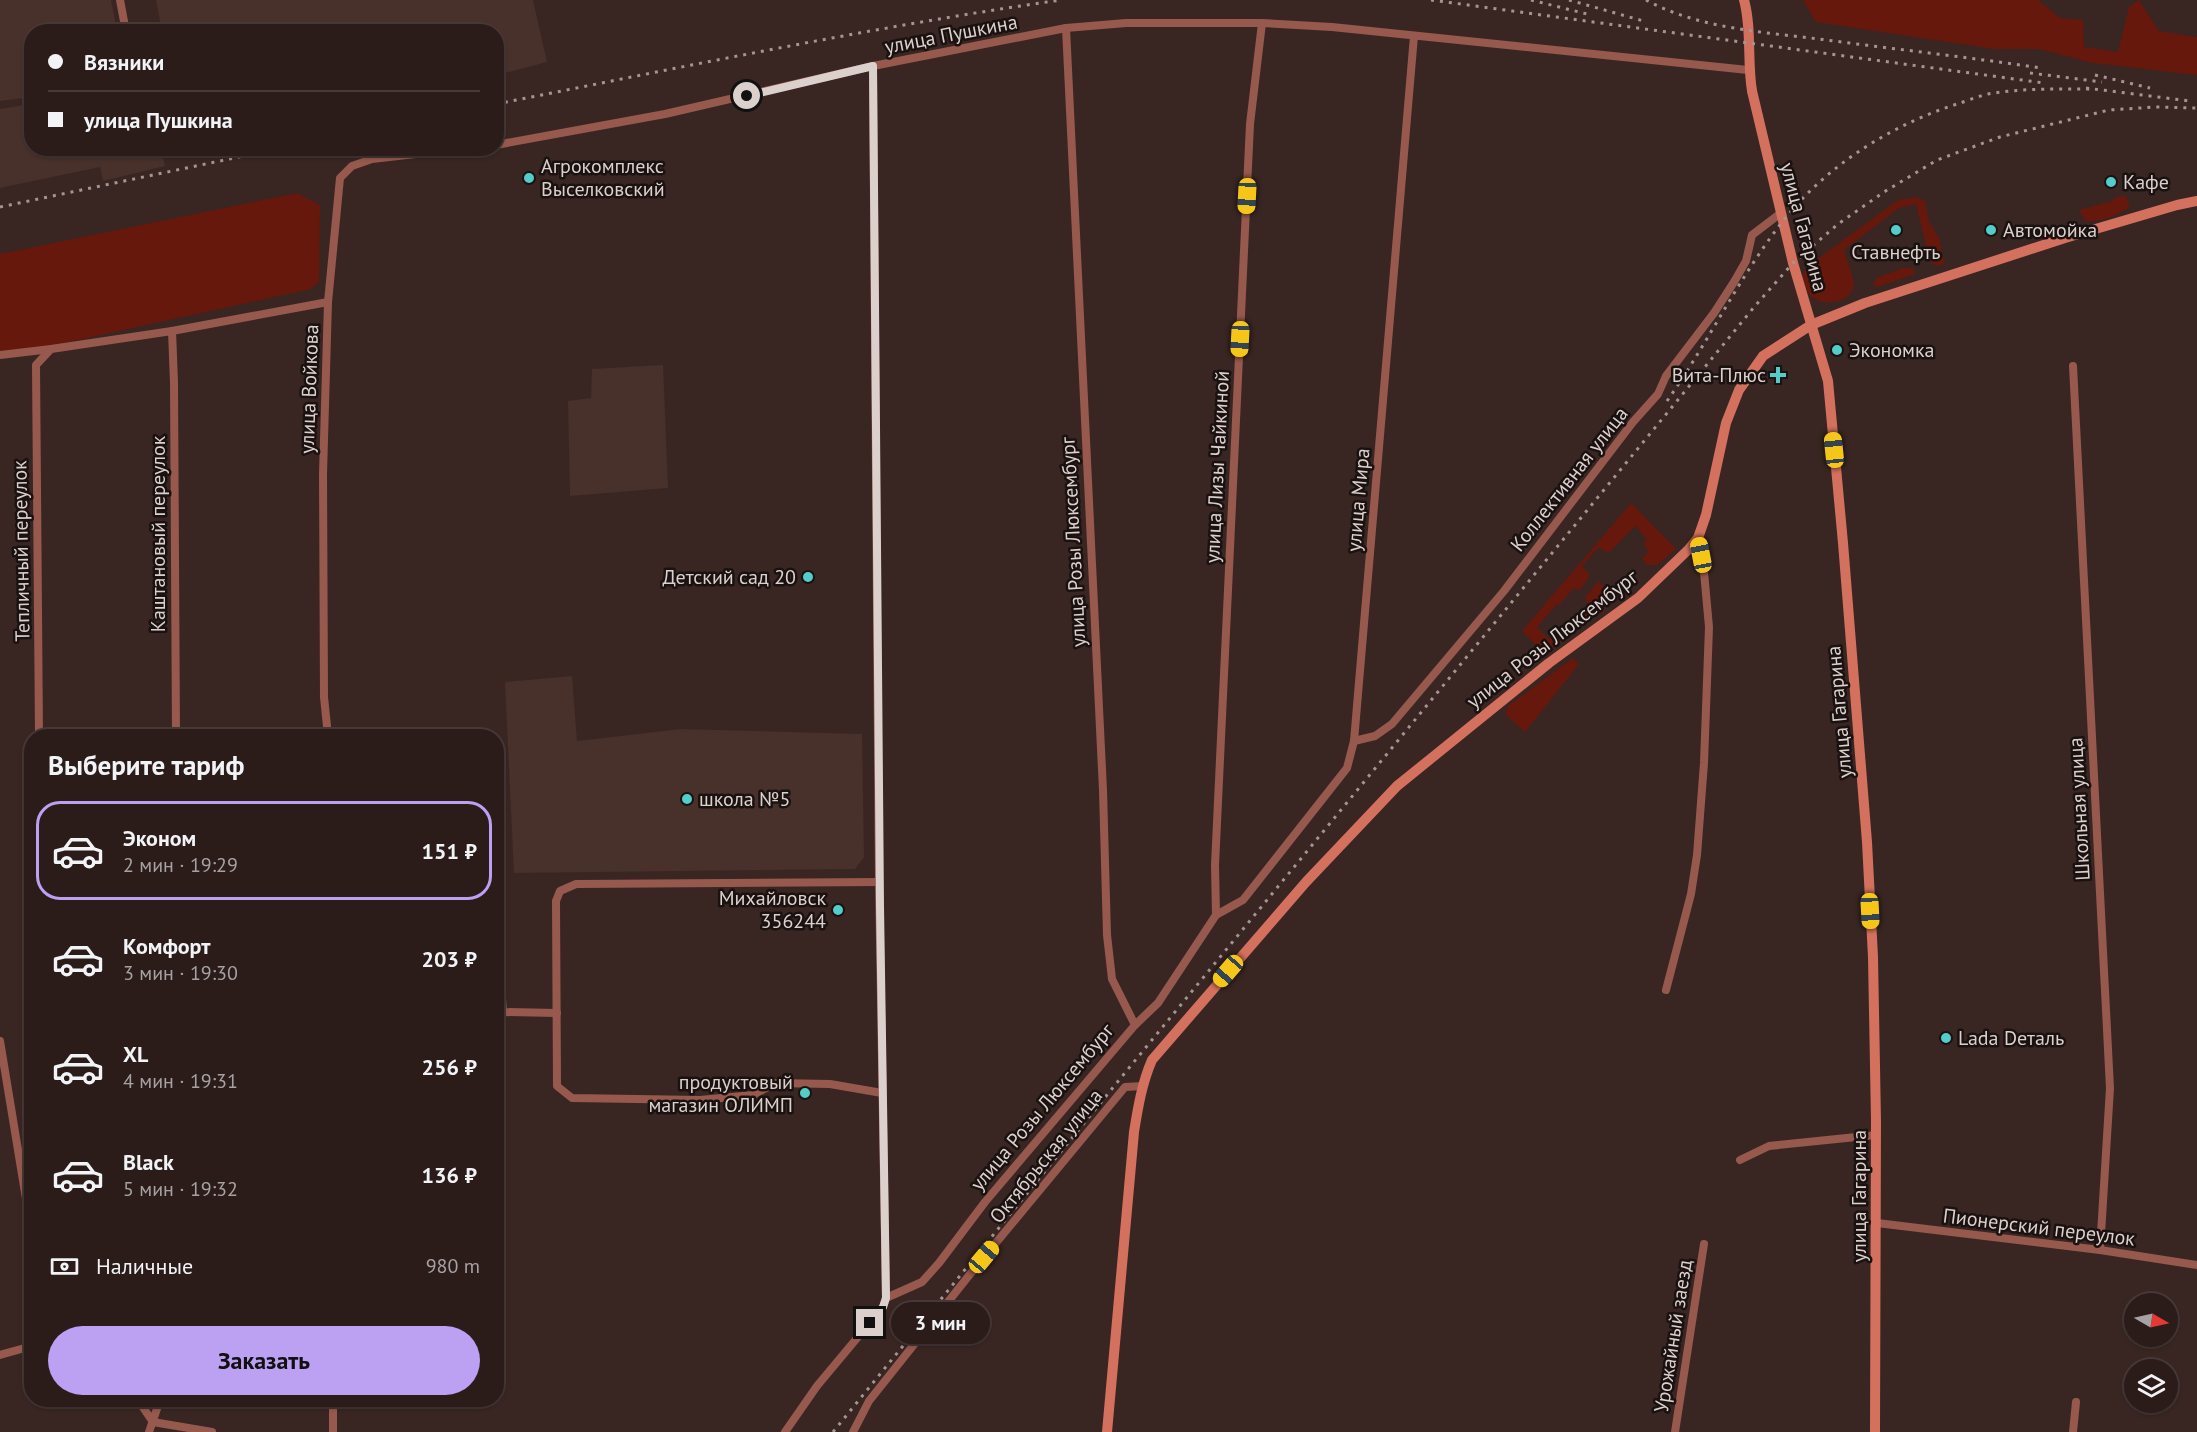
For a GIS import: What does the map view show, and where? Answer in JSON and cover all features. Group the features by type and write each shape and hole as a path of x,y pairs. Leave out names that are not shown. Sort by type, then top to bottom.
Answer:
{"main road":[{"name":"улица Гагарина","path":"1746,1 1748,70 1781,213 1828,381 1860,742 1873,957 1877,1223 1875,1432"},
{"name":"улица Розы Люксембург","path":"1107,1432 1134,1132 1143,1086 1152,1060 1306,882 1397,786 1550,663 1638,598 1698,538 1706,515 1726,423 1739,390 1763,356 1811,325 1831,316 1942,277 2065,238 2197,201"}],"street":[{"path":"120,0 124,24"},
{"path":"1066,28 1126,23 1262,22 1332,27 1748,70"},
{"name":"улица Лизы Чайкиной","path":"1216,915 1215,853 1250,124 1262,22"},
{"name":"улица Пушкина","path":"886,1298 879,882 873,66 1066,28"},
{"name":"улица Розы Люксембург","path":"886,1298 922,1282 985,1202 1135,1025 1112,979 1107,935 1103,778 1066,28"},
{"name":"улица Мира","path":"1216,915 1243,900 1347,768 1354,741 1414,36"},
{"path":"504,144 665,114 873,66"},
{"name":"улица Войкова","path":"326,729 324,697 323,474 328,302 340,178 352,165 372,159 398,156"},
{"name":"Коллективная улица","path":"1354,741 1375,736 1392,724 1504,591 1633,423 1658,394 1666,376 1714,313 1734,282 1746,261 1752,235 1781,213"},
{"path":"0,355 172,331 328,302"},
{"name":"Каштановый переулок","path":"172,331 176,729"},
{"name":"Тепличный переулок","path":"39,729 36,365 51,349"},
{"name":"Школьная улица","path":"2073,366 2110,1088 2100,1250"},
{"path":"1666,990 1691,894 1697,855 1704,763 1709,627 1698,538"},
{"path":"879,882 576,884 560,891 556,901 557,1086 572,1098 700,1100 753,1095 775,1083 830,1084 882,1093"},
{"path":"1135,1025 1158,1003 1216,915"},
{"path":"504,1012 557,1013"},
{"path":"0,1041 24,1186"},
{"name":"Октябрьская улица","path":"853,1432 869,1401 1114,1098 1125,1087 1143,1086"},
{"path":"1740,1160 1769,1146 1876,1135"},
{"name":"Пионерский переулок","path":"1877,1223 2100,1250 2197,1265"},
{"name":"Урожайный заезд","path":"1674,1432 1704,1244"},
{"path":"786,1432 817,1386 883,1307 886,1298"},
{"path":"0,1355 24,1348"},
{"path":"2073,1432 2076,1402"},
{"path":"143,1407 153,1422 212,1432"},
{"path":"149,1432 158,1407"},
{"path":"333,1407 333,1432"}],"shaded area":[{"path":"0,0 111,0 116,24 24,24 24,98 0,101"},
{"path":"156,0 533,0 547,62 504,73 504,24 161,24"},
{"path":"1803,0 2038,0 2060,18 2083,20 2084,47 2118,52 2129,7 2139,0 2159,31 2197,37 2197,75 2093,63 2039,49 1994,49 1816,22"},
{"path":"24,105 24,156 163,156 165,166 103,181 100,167 0,188 0,109"},
{"path":"297,193 320,205 319,282 311,289 0,357 0,254"},
{"path":"2125,195 2130,206 2109,218 2085,221 2079,210 2112,201"},
{"path":"1916,197 1925,201 1929,221 1940,240 1945,263 1938,266 1930,262 1916,204 1899,208 1844,250 1854,282 1849,295 1837,301 1823,302 1810,295 1802,276 1808,266 1898,200"},
{"path":"1903,268 1913,268 1915,274 1878,287 1873,285 1876,278"},
{"path":"663,365 668,488 570,496 568,401 591,398 592,369"},
{"path":"1631,503 1676,549 1657,565 1647,565 1642,559 1649,551 1643,544 1647,539 1635,526 1611,551 1607,552 1598,548 1582,566 1589,573 1588,579 1579,591 1574,588 1537,627 1549,639 1555,636 1569,625 1588,604 1585,597 1599,581 1607,591 1604,612 1583,623 1544,654 1522,631"},
{"path":"1573,658 1579,664 1525,732 1506,715 1508,706"},
{"name":"школа №5","path":"572,676 577,741 681,729 862,734 864,857 855,869 514,873 505,682"}],"railway":[{"path":"504,102 848,35 1061,0"},
{"path":"1431,0 2044,83"},
{"path":"1531,0 1587,14"},
{"path":"1569,0 1647,22"},
{"path":"1646,0 1687,17 1730,27 2041,68"},
{"path":"2030,73 2102,82"},
{"path":"2095,75 2150,88"},
{"path":"2086,88 2190,101"},
{"path":"1667,401 1767,242 1800,201 1840,165 1908,123 1980,96 2027,90 2092,89"},
{"path":"833,1432 1124,1074 1755,306 1793,263 1838,224 1884,192 1937,160 2000,137 2109,110 2155,107 2197,108"},
{"path":"0,207 244,156"}],"place":[{"name":"Агрокомплекс Выселковский","path":"529,178"},
{"name":"Кафе","path":"2111,182"},
{"name":"Ставнефть","path":"1896,230"},
{"name":"Автомойка","path":"1991,230"},
{"name":"Экономка","path":"1837,350"},
{"name":"Вита-Плюс","path":"1778,375"},
{"name":"Детский сад 20","path":"808,577"},
{"name":"школа №5","path":"687,799"},
{"name":"Михайловск 356244","path":"838,910"},
{"name":"Lada Dеталь","path":"1946,1038"},
{"name":"продуктовый магазин ОЛИМП","path":"805,1093"}],"route":[{"path":"747,96 873,66 880,906 886,1298 883,1307 870,1323"}]}
